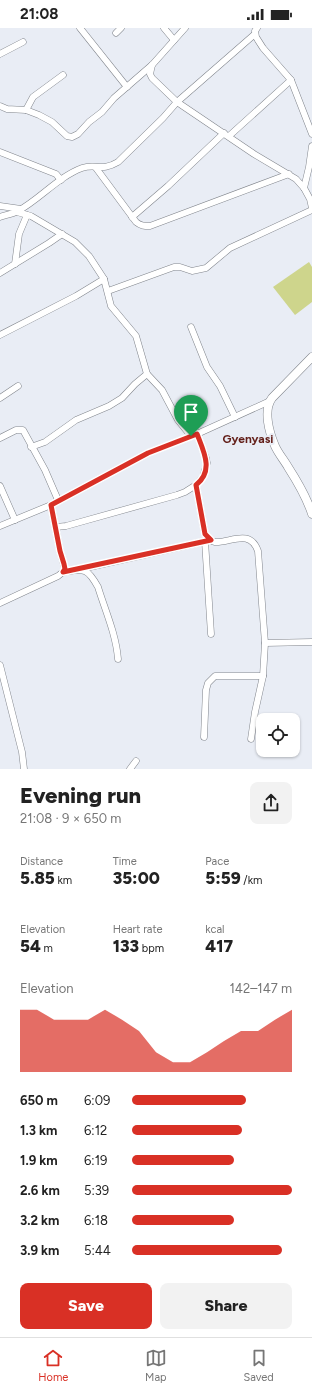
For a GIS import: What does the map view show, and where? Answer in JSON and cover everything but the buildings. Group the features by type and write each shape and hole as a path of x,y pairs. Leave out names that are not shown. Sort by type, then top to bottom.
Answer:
{"street":[{"path":"80,28 127,87"},
{"path":"116,33 121,28"},
{"path":"164,28 174,40"},
{"path":"0,106 26,110 39,115 52,122 67,136 72,137 78,134 89,122 102,112 114,98 152,64 185,28"},
{"path":"256,31 256,37 263,48 291,80 312,134"},
{"path":"0,217 19,210 61,180 81,168 110,166 118,162 159,123 177,102 256,31"},
{"path":"0,54 23,42"},
{"path":"108,291 174,267 180,267 192,271 206,268 230,248 312,209 310,200 304,188 296,179 254,154 177,102 152,78 150,74 152,64"},
{"path":"26,110 33,97 63,75"},
{"path":"132,217 291,80"},
{"path":"304,188 312,146"},
{"path":"0,152 56,174 61,180"},
{"path":"96,168 139,225 150,226 289,174"},
{"path":"15,264 19,234 29,216 27,205"},
{"path":"0,206 19,210 62,234 75,242 94,262 104,279 112,306 136,336 147,374 162,390 178,420 194,435 207,463 203,477 196,485 185,492 66,526 56,527"},
{"path":"0,273 62,234"},
{"path":"0,335 76,296 104,279"},
{"path":"191,327 207,367 220,386 235,417"},
{"path":"0,526 51,505 148,453 194,435 270,401 312,357"},
{"path":"32,447 45,442 76,420 109,406 122,398 147,374"},
{"path":"0,398 18,386"},
{"path":"270,401 267,410 269,429 275,446 290,471 312,514"},
{"path":"0,438 16,430 24,430 58,500"},
{"path":"196,485 205,534 208,541 212,634"},
{"path":"0,486 15,520"},
{"path":"51,505 65,569 63,572"},
{"path":"0,603 58,576 63,572 208,541 214,542 242,538 249,540 256,545 258,551 265,643 264,676 259,691 251,739"},
{"path":"81,569 87,572 98,587 117,650 118,659"},
{"path":"265,643 312,642"},
{"path":"0,665 18,737 24,769"},
{"path":"204,737 206,690 211,679 215,676 264,676"},
{"path":"130,769 136,761"}],"green space":[{"path":"309,262 312,267 312,302 295,315 273,287"}],"district":[{"name":"Gyenyasi","path":"248,439"}],"route":[{"path":"197,434 207,463 203,477 196,485 205,534 211,540 63,572 65,569 51,505 148,453 191,436 197,434"}]}
